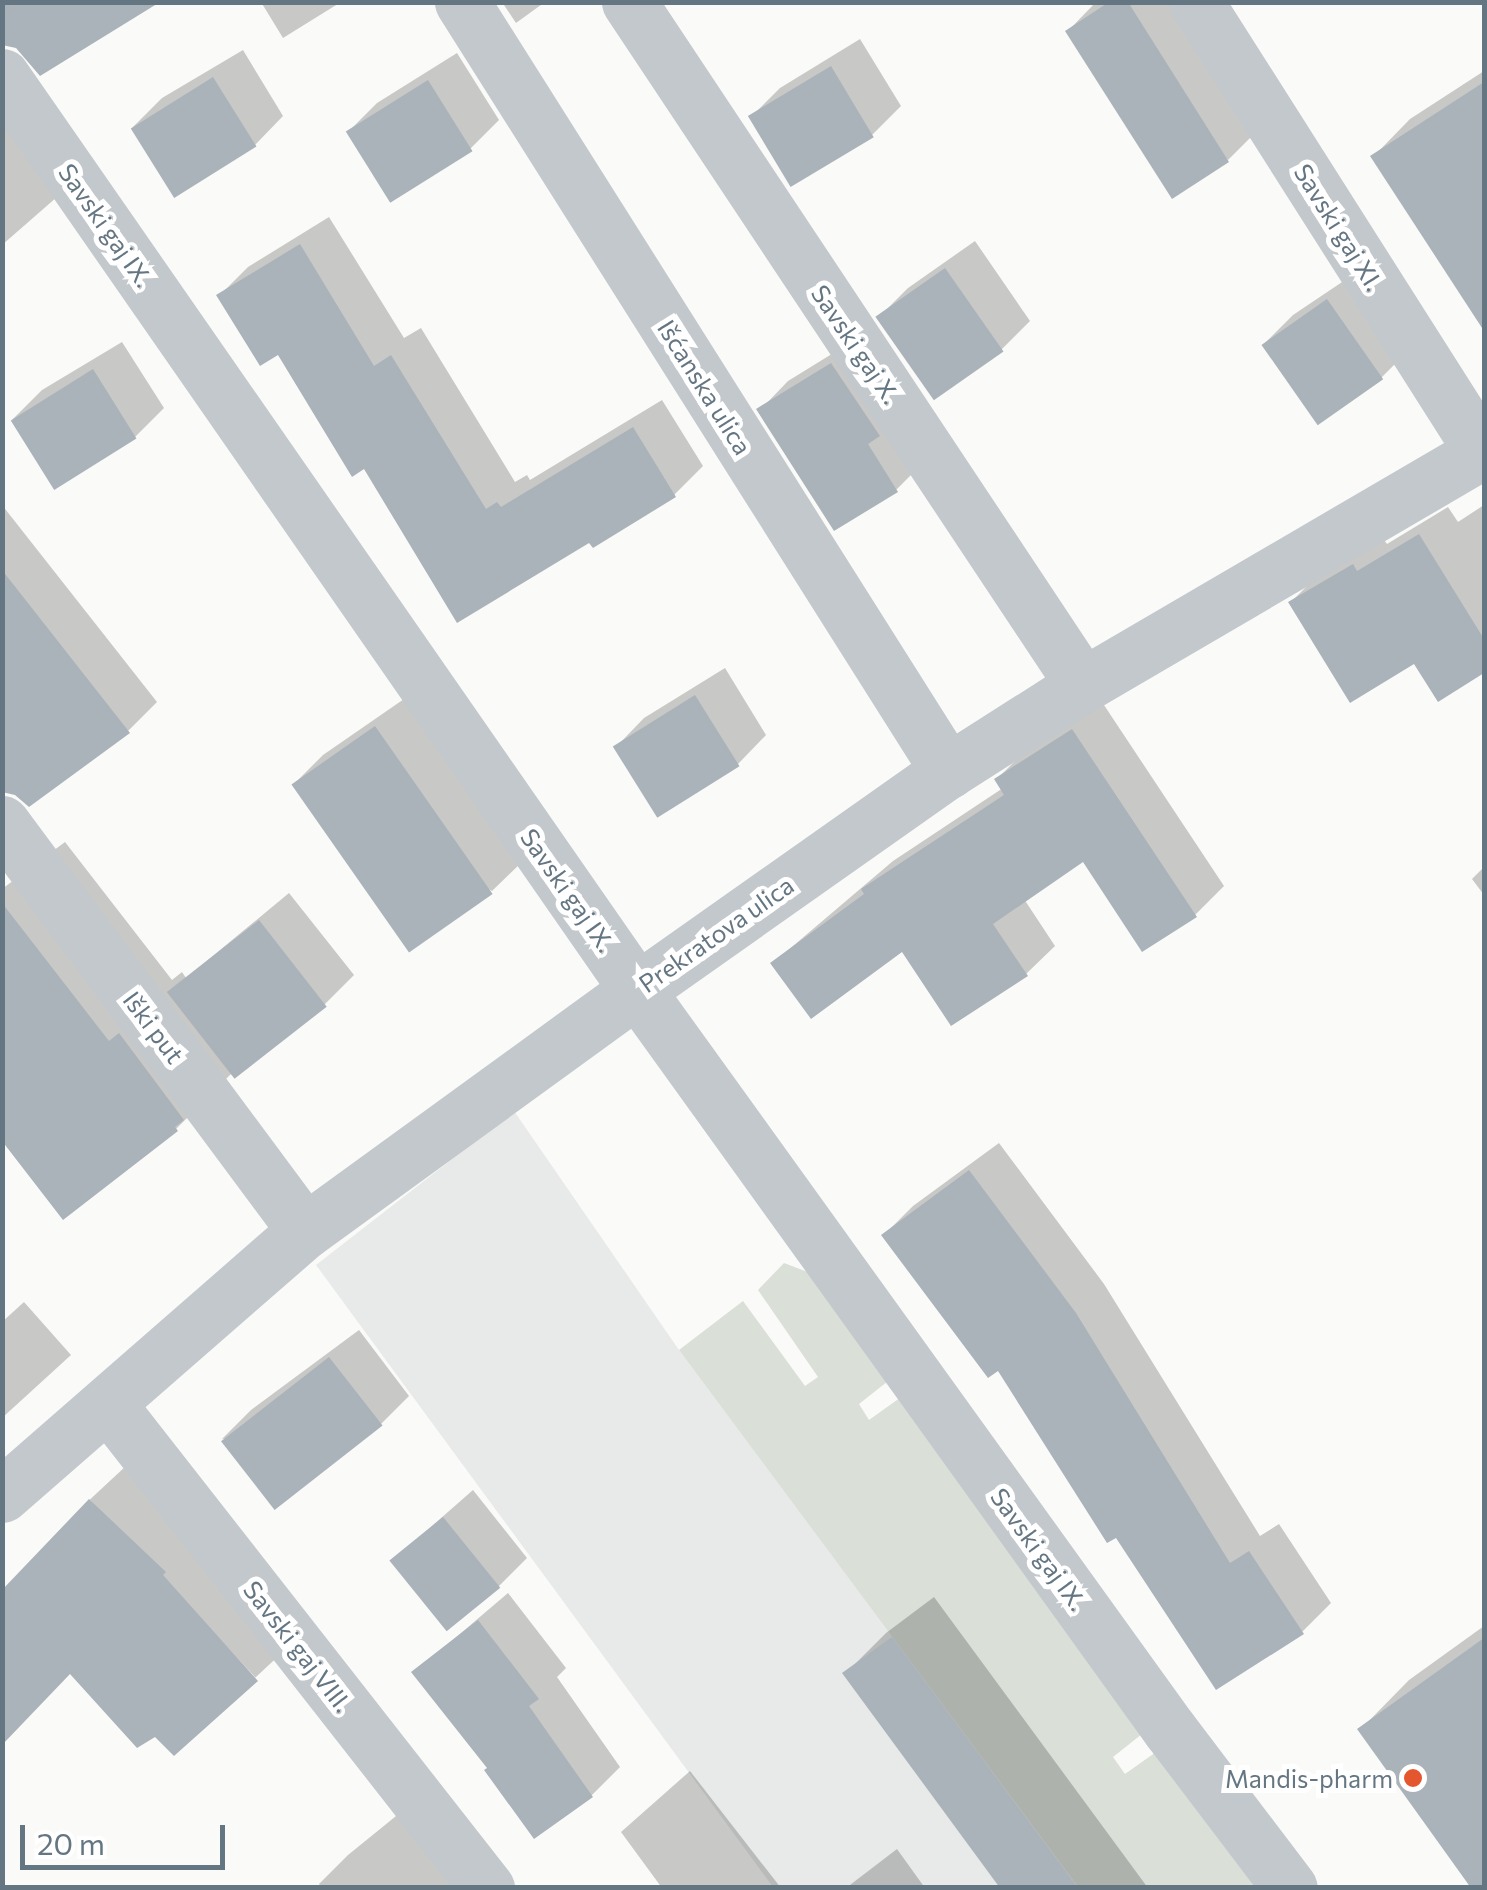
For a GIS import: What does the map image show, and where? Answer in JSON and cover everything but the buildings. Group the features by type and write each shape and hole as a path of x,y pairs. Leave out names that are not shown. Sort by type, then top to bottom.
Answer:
{"street":[{"name":"Išćanska ulica","path":"462,2 948,771"},
{"name":"Savski gaj X.","path":"629,2 1083,686"},
{"name":"Savski gaj XI.","path":"1196,2 1484,451"},
{"name":"Savski gaj IX.","path":"2,76 637,990 1170,1730 1290,1888"},
{"name":"Prekratova ulica","path":"2,1495 305,1231 637,990 948,771 1083,686 1484,451"},
{"name":"Iški put","path":"2,823 305,1231"},
{"name":"Savski gaj VIII.","path":"108,1404 487,1888"}],"shaded area":[{"path":"514,1111 679,1350 1078,1887 773,1887 316,1265"},
{"path":"784,1263 826,1279 892,1378 859,1404 869,1420 904,1395 1142,1734 1113,1757 1125,1774 1156,1752 1260,1887 1078,1887 679,1350 743,1301 805,1386 818,1377 758,1290"}],"place":[{"name":"Mandis-pharm","path":"1413,1778"}]}
